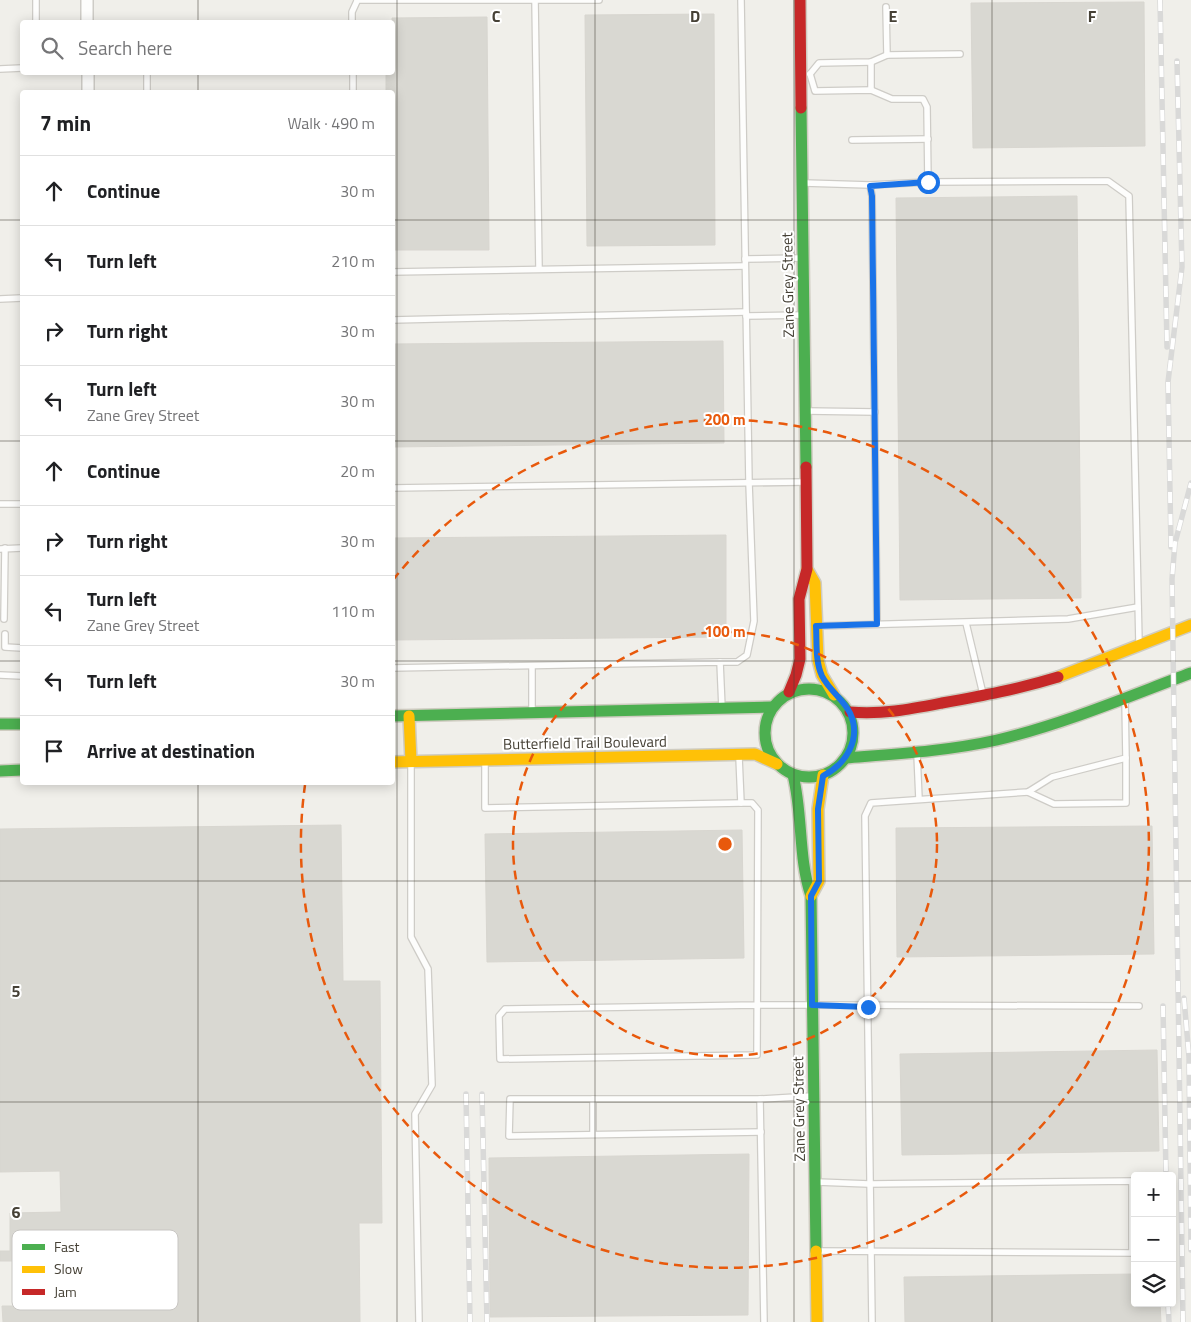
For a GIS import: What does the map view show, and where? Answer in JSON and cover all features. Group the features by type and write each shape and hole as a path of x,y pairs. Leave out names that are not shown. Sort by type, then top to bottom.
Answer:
{"street":[{"path":"87,0 87,20"},
{"name":"Zane Grey Street","path":"790,692 798,676 802,656 799,590 800,582 806,569 802,183 805,74 800,0"},
{"path":"88,75 88,90"},
{"name":"Zane Grey Street","path":"806,569 815,583 816,626 820,668 834,695"},
{"path":"850,712 873,714 898,711 1011,691 1071,673 1191,625"},
{"path":"846,758 917,752 983,743 1016,735 1095,711 1191,673"},
{"path":"812,687 834,695 850,712 854,736 846,758 836,769 823,776 808,778 793,775 777,764 766,747 764,726 772,707 790,692 812,687"},
{"name":"Butterfield Trail Boulevard","path":"395,716 772,707"},
{"path":"409,716 411,761"},
{"path":"0,724 20,724"},
{"name":"Butterfield Trail Boulevard","path":"395,762 755,754 777,764"},
{"path":"0,771 20,770"},
{"name":"Zane Grey Street","path":"793,775 801,809 804,880 811,896 817,1322"},
{"name":"Zane Grey Street","path":"811,896 819,881 818,809 823,776"}],"lane":[{"path":"36,0 36,20"},
{"path":"535,0 538,269"},
{"path":"352,20 352,12 357,1 600,0"},
{"path":"395,668 737,662 747,655 754,621 749,483 741,0"},
{"path":"886,7 887,55"},
{"path":"928,182 927,107 923,99 892,99 871,90 815,91 805,74 819,63 871,62 887,55 960,54"},
{"path":"871,62 871,90"},
{"path":"0,69 20,68"},
{"path":"146,75 147,90"},
{"path":"353,75 353,90"},
{"path":"852,140 928,139"},
{"path":"802,183 870,186 928,182 1108,180 1129,196 1139,645"},
{"path":"870,186 872,196 877,624"},
{"path":"745,259 803,258"},
{"path":"395,272 745,266"},
{"path":"0,299 20,298"},
{"path":"395,320 746,314 804,315"},
{"path":"805,411 875,412"},
{"path":"395,488 806,482"},
{"path":"0,504 20,504"},
{"path":"4,619 2,548 20,548"},
{"path":"816,626 1068,619 1138,607"},
{"path":"966,623 983,695"},
{"path":"5,634 5,647 20,648"},
{"path":"720,662 722,708"},
{"path":"532,666 532,713"},
{"path":"0,675 20,676"},
{"path":"1028,792 1054,804 1126,803 1125,698"},
{"path":"917,752 919,800"},
{"path":"739,754 740,802"},
{"path":"872,1322 865,816 871,804 1028,792 1052,777 1126,758"},
{"path":"485,760 485,808 740,802 752,803 758,810 757,1006 757,1056 500,1059 499,1016 505,1009 757,1006 812,1005 868,1007 1139,1006"},
{"path":"411,761 411,937 428,969 432,1085 415,1114 419,1322"},
{"path":"761,1132 510,1136 510,1099 760,1099 814,1096"},
{"path":"593,1099 593,1134"},
{"path":"760,1099 764,1322"},
{"path":"815,1182 870,1184 1132,1181 1132,1253 816,1251"}],"building":[{"path":"1144,2 1145,146 973,148 971,3"},
{"path":"714,14 715,245 587,246 585,15"},
{"path":"487,17 489,250 395,250 395,90 386,90 386,75 395,75 395,20 392,20 392,18"},
{"path":"1077,196 1081,598 900,600 896,198"},
{"path":"723,341 724,443 395,447 395,344"},
{"path":"726,535 726,637 395,640 395,538"},
{"path":"341,825 343,981 380,981 382,1223 359,1223 360,1322 3,1322 2,1306 12,1306 12,1310 178,1310 178,1230 12,1230 12,1261 0,1261 0,1251 10,1251 10,1213 61,1212 60,1171 0,1172 0,829"},
{"path":"1152,826 1154,954 897,957 896,828"},
{"path":"742,830 744,958 487,962 485,834"},
{"path":"1157,1050 1159,1151 902,1155 900,1054"},
{"path":"749,1154 748,1315 490,1317 489,1158"},
{"path":"1131,1274 1131,1307 1160,1307 1161,1322 905,1322 904,1277"}],"railway":[{"path":"1160,0 1167,347"},
{"path":"1171,547 1168,382 1182,267 1177,61"},
{"path":"1183,1322 1172,579 1175,543 1191,483"},
{"path":"1184,998 1189,1057 1191,1250"},
{"path":"1163,1006 1166,1172"},
{"path":"466,1094 470,1322"},
{"path":"482,1094 487,1322"},
{"path":"1168,1307 1169,1322"}],"traffic: fast":[{"path":"801,108 806,467"},
{"path":"846,758 978,744 1022,734 1119,701 1191,673"},
{"path":"800,689 818,689 834,696 846,708 853,724 853,733 853,742 846,758 834,770 818,777 800,777 784,770 772,758 765,742 765,724 772,708 784,696 800,689"},
{"path":"395,716 772,707"},
{"path":"0,724 20,724"},
{"path":"0,771 20,770"},
{"path":"793,775 804,866 811,896 816,1251"}],"traffic: slow":[{"path":"807,569 815,583 818,660 822,675 834,695"},
{"path":"1058,677 1191,625"},
{"path":"409,716 411,761"},
{"path":"395,762 755,754 777,764"},
{"path":"811,896 819,881 818,809 823,775"},
{"path":"816,1251 817,1322"}],"traffic: jam":[{"path":"800,0 801,108"},
{"path":"789,692 800,659 799,599 807,569 806,467"},
{"path":"850,712 896,711 1000,692 1058,677"}],"route":[{"path":"868,1007 812,1005 811,896 819,881 820,841 818,809 820,788 823,776 836,769 846,758 854,736 850,712 834,695 822,675 817,656 816,626 877,624 872,196 870,186 928,182"}]}
